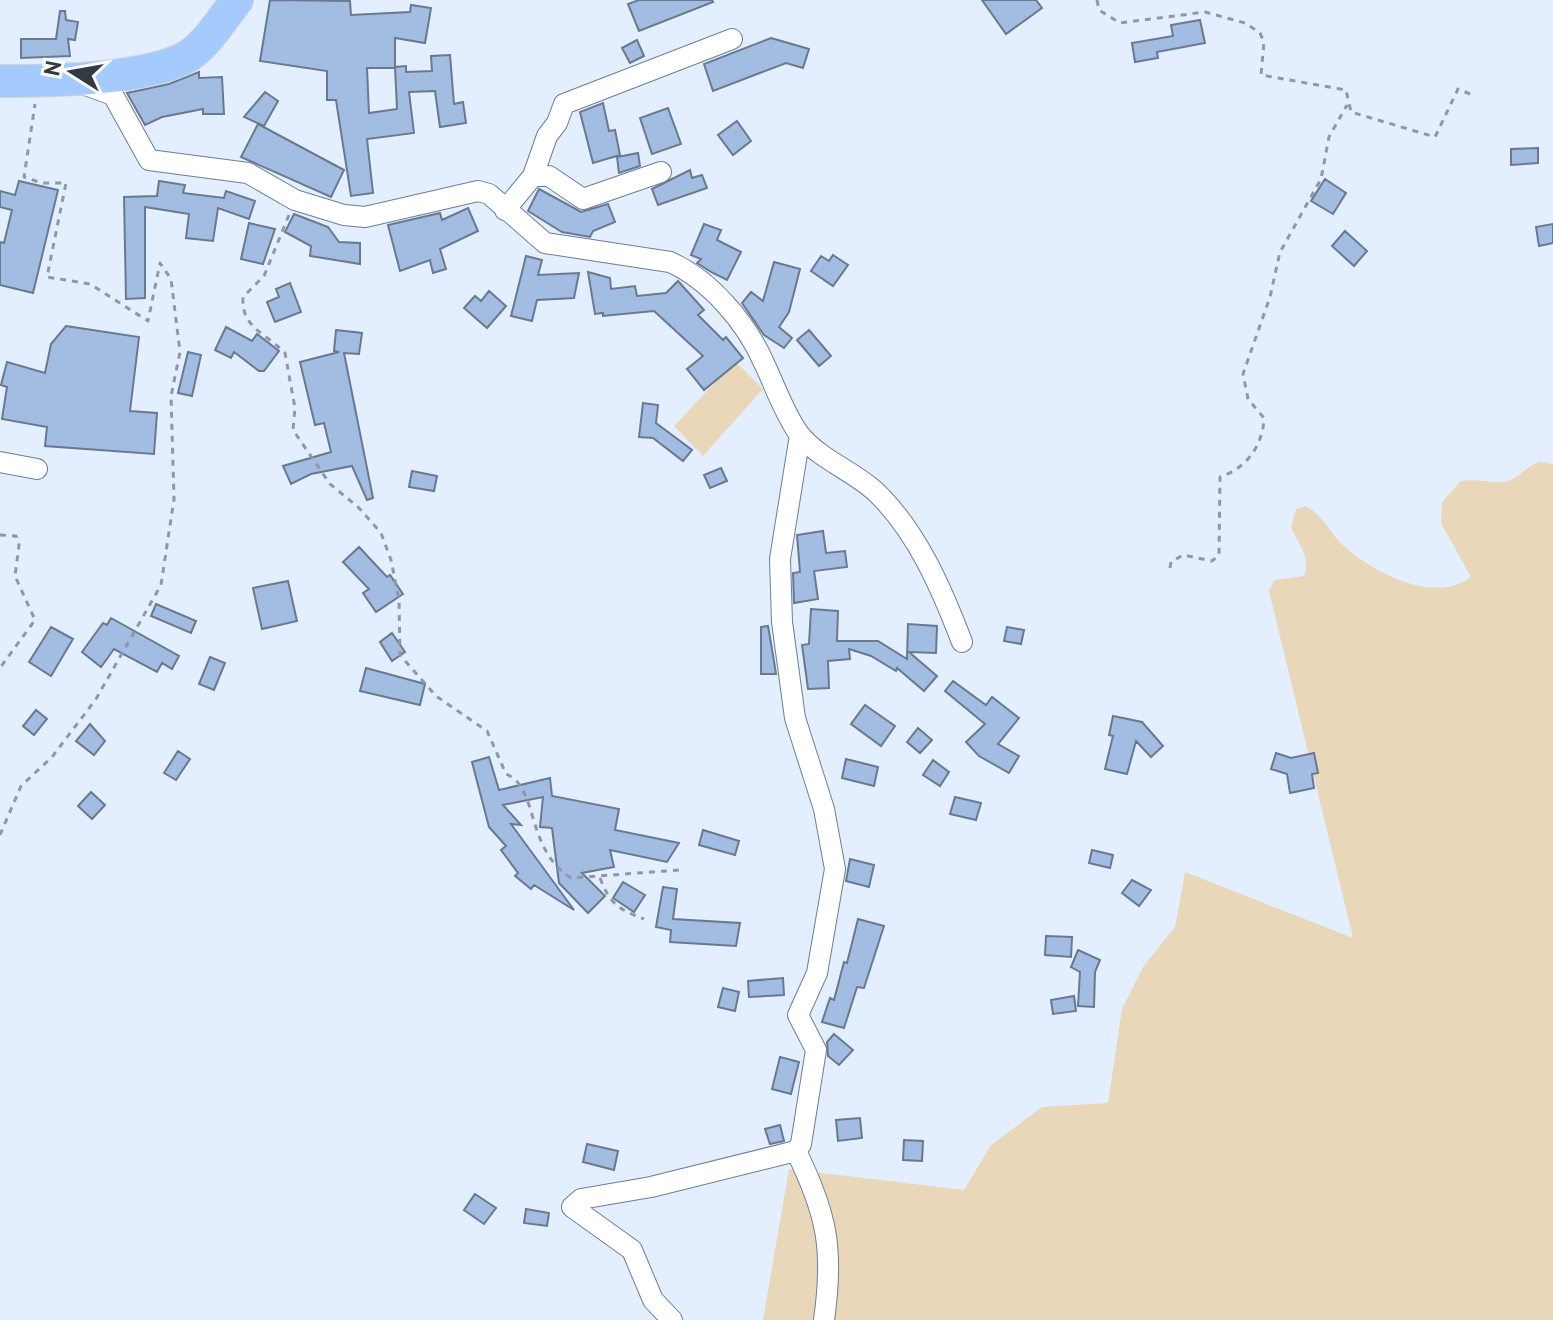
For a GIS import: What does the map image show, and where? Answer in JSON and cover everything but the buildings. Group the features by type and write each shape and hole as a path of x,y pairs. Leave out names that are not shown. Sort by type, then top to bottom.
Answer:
{"main road":[{"path":"0,81 73,80 183,59 199,47 237,0"}],"street":[{"path":"505,210 533,176 547,136 557,123 564,104 732,39"},
{"path":"73,80 113,95 149,160 248,173 295,200 344,215 365,217 478,191 489,194 545,243 670,262 688,271 749,332 800,435 876,492 899,520 940,588 962,642"},
{"path":"533,176 549,176 583,199 661,172"},
{"path":"800,435 780,559 782,622 795,718 824,809 835,869 817,973 798,1015 816,1050 803,1132 796,1151 816,1192 828,1234 829,1285 824,1320"},
{"path":"0,462 37,469"},
{"path":"672,1320 653,1300 632,1250 572,1207 575,1202 796,1151"}],"path":[{"path":"1097,0 1099,10 1120,23 1205,12 1245,23 1260,33 1264,42 1261,75 1346,90 1351,112 1435,137 1458,89 1470,94"},
{"path":"0,835 21,786 52,757 88,710 161,585 174,499 171,396 180,352 171,279 160,263 148,321 90,284 47,277 66,183 42,183 24,177 38,81"},
{"path":"1170,568 1171,562 1183,555 1212,561 1219,555 1220,477 1243,465 1263,437 1264,418 1248,399 1243,374 1270,297 1280,252 1321,179 1329,137 1347,105"},
{"path":"295,200 264,276 243,297 242,310 249,326 285,353 295,408 293,430 330,484 358,507 381,533 398,588 400,655 436,696 487,731 506,774 519,780 525,791 540,845 556,869 571,878 679,870"},
{"path":"0,535 16,536 19,545 15,576 35,620 27,635 3,659 0,668"},
{"path":"600,878 608,899 616,909 644,919"}],"shaded area":[{"path":"735,361 763,389 703,456 674,426"},
{"path":"1540,462 1553,464 1553,1320 763,1320 789,1169 964,1190 991,1145 1042,1107 1108,1103 1122,1009 1143,967 1175,927 1185,872 1353,938 1269,591 1274,580 1304,576 1305,557 1291,527 1296,509 1305,506 1311,510 1344,546 1388,575 1423,587 1456,585 1471,577 1441,523 1442,502 1461,481 1507,481"}]}
